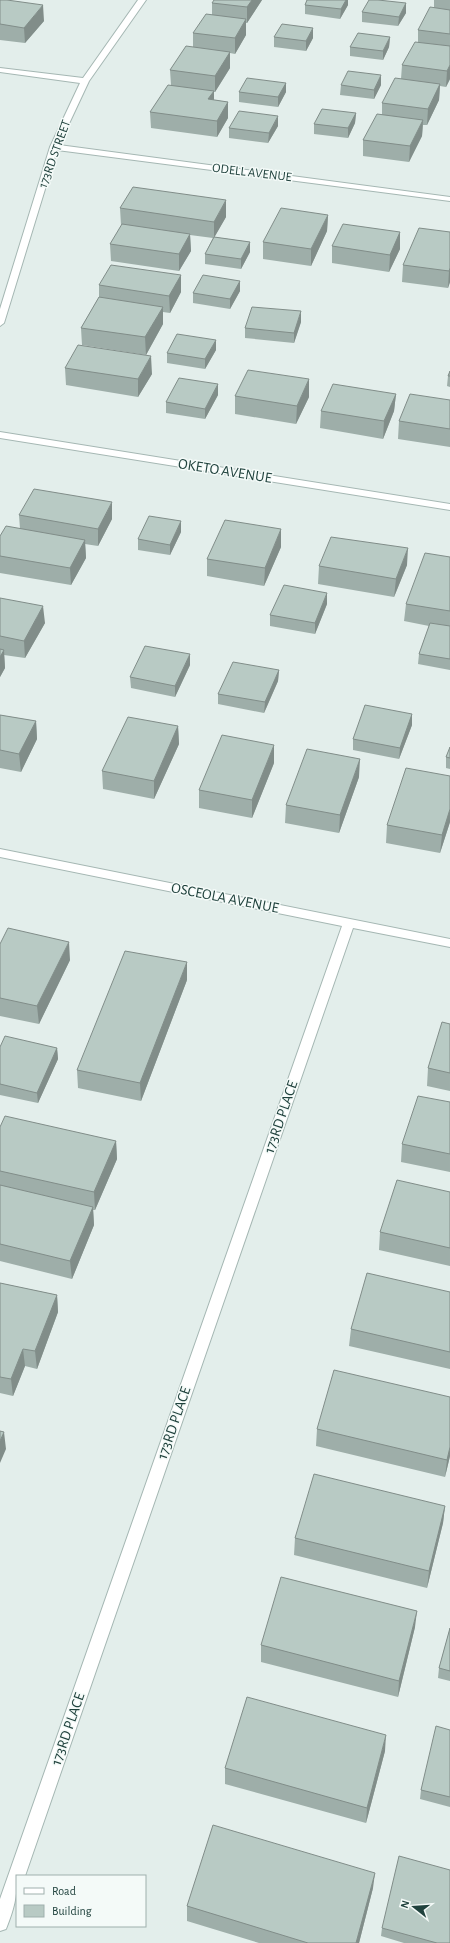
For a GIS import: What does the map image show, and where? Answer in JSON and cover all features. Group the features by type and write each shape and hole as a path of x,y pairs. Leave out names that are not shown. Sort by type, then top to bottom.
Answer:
{"street":[{"name":"173RD STREET","path":"0,323 54,147 85,80 142,0"},
{"path":"0,70 85,80"},
{"name":"ODELL AVENUE","path":"54,147 450,199"},
{"name":"OKETO AVENUE","path":"0,435 450,507"},
{"name":"OSCEOLA AVENUE","path":"0,853 450,943"},
{"name":"173RD PLACE","path":"17,1875 349,923"},
{"name":"173RD PLACE","path":"0,1923 16,1877"}],"building":[{"path":"0,0 43,5 24,28 0,24"},
{"path":"214,0 252,0 247,7 212,3"},
{"path":"307,0 346,0 341,9 305,5"},
{"path":"369,0 406,3 399,17 362,12"},
{"path":"430,7 450,10 450,34 418,30"},
{"path":"206,14 246,19 235,38 193,33"},
{"path":"282,24 313,28 306,41 274,37"},
{"path":"358,33 390,37 383,51 350,47"},
{"path":"415,42 450,46 450,65 447,71 402,65"},
{"path":"186,46 230,52 215,76 170,70"},
{"path":"348,71 381,75 374,90 341,85"},
{"path":"247,78 286,83 278,97 239,92"},
{"path":"395,78 440,84 428,109 382,103"},
{"path":"168,85 214,91 208,99 228,102 217,121 150,112"},
{"path":"322,109 356,113 348,128 314,124"},
{"path":"239,111 278,116 269,133 229,128"},
{"path":"377,114 423,120 410,146 363,140"},
{"path":"133,187 226,200 214,222 120,208"},
{"path":"281,208 328,215 311,249 263,242"},
{"path":"122,224 190,234 179,254 110,244"},
{"path":"343,224 400,232 390,255 332,246"},
{"path":"419,228 450,232 449,271 403,265"},
{"path":"214,237 250,242 241,259 205,254"},
{"path":"111,265 181,275 169,296 99,285"},
{"path":"203,275 240,281 230,299 193,293"},
{"path":"99,297 163,307 145,337 81,328"},
{"path":"252,307 301,311 294,333 245,328"},
{"path":"177,334 216,340 205,359 167,353"},
{"path":"78,345 151,356 138,379 65,368"},
{"path":"248,370 309,379 297,406 235,396"},
{"path":"179,378 218,384 205,409 166,402"},
{"path":"333,384 396,394 384,421 321,411"},
{"path":"410,394 450,400 450,429 399,421"},
{"path":"34,489 112,502 98,529 19,515"},
{"path":"149,516 181,521 170,545 138,539"},
{"path":"225,520 281,529 265,568 207,559"},
{"path":"6,526 85,540 70,568 0,556 0,536"},
{"path":"331,537 408,548 396,579 319,566"},
{"path":"425,553 450,557 450,611 406,604"},
{"path":"284,585 327,593 315,623 270,615"},
{"path":"0,598 43,606 24,641 0,636"},
{"path":"430,623 450,626 450,659 419,654"},
{"path":"145,646 190,654 175,686 130,677"},
{"path":"0,649 4,650 0,657"},
{"path":"233,662 279,670 265,702 218,694"},
{"path":"365,705 412,714 400,748 353,739"},
{"path":"0,715 36,721 19,754 0,750"},
{"path":"128,717 178,726 154,781 102,771"},
{"path":"222,735 274,745 252,800 199,790"},
{"path":"450,747 450,758 446,757"},
{"path":"307,749 360,759 340,815 286,805"},
{"path":"406,768 450,776 450,809 442,835 387,825"},
{"path":"8,928 69,942 37,1006 0,998 0,944"},
{"path":"125,951 187,962 140,1083 77,1070"},
{"path":"442,1022 450,1024 450,1073 428,1068"},
{"path":"5,1036 57,1048 37,1093 0,1084 0,1047"},
{"path":"418,1096 450,1102 450,1154 402,1144"},
{"path":"5,1116 116,1141 94,1192 0,1171 0,1127"},
{"path":"397,1180 450,1192 450,1248 380,1232"},
{"path":"0,1185 93,1207 70,1261 0,1244"},
{"path":"367,1273 450,1292 450,1352 351,1329"},
{"path":"0,1283 57,1295 35,1351 23,1349 11,1379 0,1377"},
{"path":"334,1370 450,1397 450,1447 447,1460 317,1429"},
{"path":"0,1431 4,1432 0,1441"},
{"path":"314,1474 445,1506 429,1571 295,1538"},
{"path":"281,1577 417,1611 399,1681 261,1645"},
{"path":"450,1628 450,1671 439,1668"},
{"path":"247,1697 386,1735 367,1808 225,1768"},
{"path":"436,1726 450,1730 450,1797 421,1790"},
{"path":"213,1825 375,1873 356,1943 308,1943 187,1906"},
{"path":"399,1856 450,1870 450,1943 437,1943 382,1928"}]}
